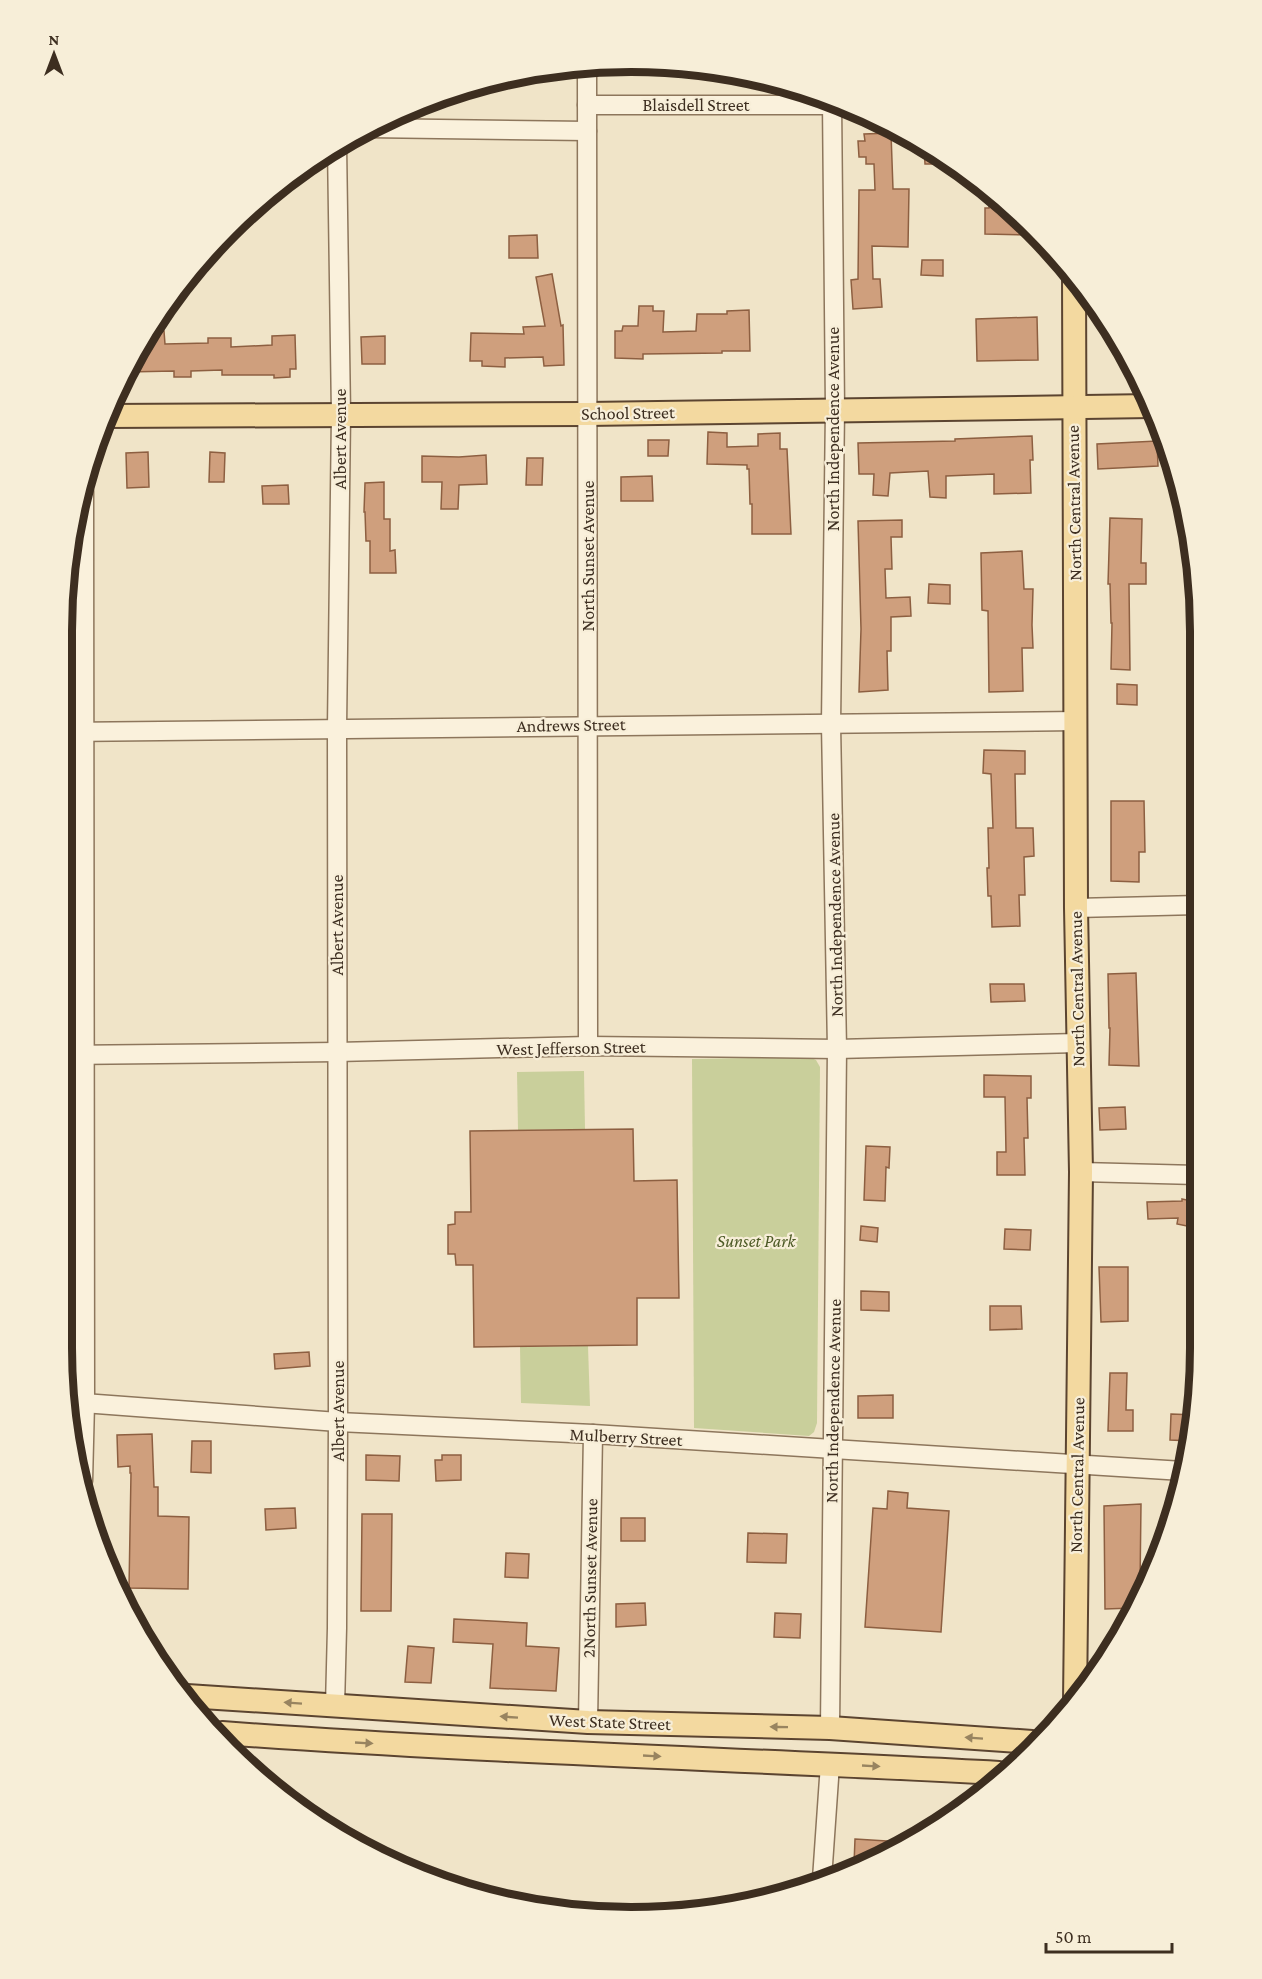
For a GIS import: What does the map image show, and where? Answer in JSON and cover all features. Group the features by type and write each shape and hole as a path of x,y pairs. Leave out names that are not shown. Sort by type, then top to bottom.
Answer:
{"main road":[{"name":"North Central Avenue","path":"1074,291 1076,908 1081,1172 1075,1687"},
{"name":"School Street","path":"115,416 587,414 1142,406"},
{"name":"West State Street","path":"195,1697 588,1722 830,1728 1027,1742"},
{"name":"West State Street","path":"228,1734 367,1744 994,1773"}],"street":[{"name":"North Sunset Avenue","path":"587,74 588,1046"},
{"name":"Blaisdell Street","path":"587,105 814,103"},
{"name":"North Independence Avenue","path":"830,1728 837,1049 831,724 835,111"},
{"path":"388,128 587,131"},
{"name":"Albert Avenue","path":"334,1706 337,1628 337,728 341,414 337,156"},
{"path":"81,1442 78,1402 84,1054 84,518"},
{"name":"Andrews Street","path":"72,732 1077,721"},
{"path":"1076,908 1190,905"},
{"name":"West Jefferson Street","path":"72,1055 337,1052 588,1046 837,1049 1078,1043"},
{"path":"1081,1172 1190,1175"},
{"name":"Mulberry Street","path":"78,1402 338,1422 593,1434 1176,1471"},
{"name":"2North Sunset Avenue","path":"588,1722 593,1434"},
{"path":"822,1873 830,1764"}],"green space":[{"name":"Sunset Park","path":"809,1057 816,1060 820,1067 817,1423 814,1432 809,1436 694,1428 692,1059"},
{"path":"584,1071 585,1129 518,1130 517,1072"},
{"path":"588,1346 590,1406 521,1403 520,1347"}],"building":[{"path":"884,133 891,137 893,189 909,189 908,247 872,246 873,279 880,279 882,307 853,309 851,280 858,279 859,190 875,190 874,164 866,164 866,157 859,157 858,141 865,141 864,134"},
{"path":"925,156 939,164 925,164"},
{"path":"989,202 1025,235 985,234 985,208 989,208"},
{"path":"537,235 538,258 509,258 509,236"},
{"path":"922,260 943,260 943,276 921,275"},
{"path":"552,274 561,326 563,325 564,365 544,366 543,357 505,358 505,367 482,366 482,361 470,361 471,333 524,334 523,327 545,326 536,277"},
{"path":"639,306 653,306 653,311 664,311 663,332 696,331 697,314 727,314 727,311 749,310 750,351 643,354 643,359 615,358 615,331 622,331 623,326 638,326"},
{"path":"1037,317 1038,360 977,361 976,319"},
{"path":"159,331 164,331 165,344 208,343 208,338 231,338 231,347 272,345 272,336 295,335 296,369 290,369 290,377 274,378 274,375 222,375 222,370 191,371 191,377 174,377 174,371 136,372"},
{"path":"385,336 385,364 362,364 361,337"},
{"path":"708,432 727,433 727,447 758,446 758,434 780,433 780,449 787,449 791,534 752,534 749,469 747,465 707,464"},
{"path":"1032,436 1031,493 994,494 994,474 946,476 946,498 930,497 928,471 890,473 888,496 873,495 874,474 859,474 858,443 955,441 955,439"},
{"path":"648,440 669,440 668,456 648,456"},
{"path":"1156,441 1158,466 1098,469 1097,444"},
{"path":"148,452 149,487 127,488 126,453"},
{"path":"210,452 225,453 224,482 209,482"},
{"path":"486,455 487,484 459,485 458,509 441,509 442,482 422,482 422,456"},
{"path":"527,458 543,458 542,485 526,485"},
{"path":"652,476 653,501 621,501 621,477"},
{"path":"384,482 384,519 390,519 390,551 395,550 396,573 370,573 370,541 366,541 364,512 365,483"},
{"path":"288,485 289,504 263,504 262,486"},
{"path":"1110,518 1142,519 1141,563 1146,563 1146,584 1129,584 1130,670 1111,669 1112,623 1110,584 1108,584"},
{"path":"902,520 902,537 891,537 892,569 885,569 886,598 910,597 911,616 891,617 891,651 887,651 888,690 859,692 861,629 858,521"},
{"path":"1022,551 1024,589 1033,589 1033,648 1022,648 1023,691 989,692 988,611 982,610 981,553"},
{"path":"929,584 950,585 950,604 928,603"},
{"path":"1117,684 1137,685 1137,705 1117,704"},
{"path":"984,750 1025,751 1025,774 1015,774 1016,828 1033,828 1034,856 1024,857 1025,895 1019,895 1020,926 992,927 987,868 989,868 988,828 993,828 991,774 983,773"},
{"path":"1111,801 1144,801 1145,852 1139,852 1139,882 1111,881"},
{"path":"1136,973 1139,1066 1109,1065 1108,974"},
{"path":"990,984 1024,984 1025,1001 991,1002"},
{"path":"984,1075 1031,1076 1031,1098 1027,1098 1028,1138 1024,1138 1025,1175 997,1175 997,1152 1006,1152 1005,1097 984,1097"},
{"path":"1125,1107 1126,1129 1100,1130 1099,1108"},
{"path":"633,1129 634,1181 677,1180 679,1298 637,1298 637,1345 474,1347 473,1265 456,1265 455,1254 448,1254 448,1225 455,1224 455,1212 471,1212 470,1131"},
{"path":"866,1146 890,1147 889,1168 886,1167 885,1201 864,1200"},
{"path":"1182,1199 1190,1201 1190,1227 1177,1224 1178,1218 1148,1219 1147,1202 1182,1201"},
{"path":"861,1226 878,1228 877,1242 860,1240"},
{"path":"1005,1229 1031,1230 1030,1250 1004,1249"},
{"path":"1099,1267 1128,1267 1128,1321 1101,1322"},
{"path":"861,1291 889,1292 889,1311 861,1310"},
{"path":"990,1306 1021,1306 1022,1329 990,1330"},
{"path":"309,1352 310,1366 275,1369 274,1354"},
{"path":"1110,1373 1127,1373 1126,1410 1133,1410 1133,1431 1108,1431"},
{"path":"893,1395 893,1418 858,1418 858,1396"},
{"path":"1171,1414 1186,1415 1182,1441 1170,1440"},
{"path":"152,1434 154,1487 158,1487 158,1516 189,1517 188,1589 129,1588 131,1473 130,1466 118,1467 117,1435"},
{"path":"192,1441 211,1441 211,1473 191,1472"},
{"path":"366,1455 400,1456 399,1481 366,1480"},
{"path":"442,1455 461,1455 461,1480 436,1481 435,1460 442,1460"},
{"path":"888,1491 908,1493 907,1508 949,1511 941,1632 865,1627 873,1508 887,1509"},
{"path":"1141,1504 1140,1577 1125,1608 1105,1609 1104,1506"},
{"path":"295,1508 296,1528 266,1530 265,1509"},
{"path":"362,1514 392,1514 391,1611 361,1611"},
{"path":"621,1518 645,1518 645,1541 621,1541"},
{"path":"748,1533 787,1534 786,1563 747,1562"},
{"path":"506,1553 529,1554 528,1578 505,1577"},
{"path":"645,1603 646,1625 616,1627 616,1604"},
{"path":"775,1613 801,1614 800,1638 774,1637"},
{"path":"454,1619 527,1623 526,1646 559,1648 556,1691 490,1688 493,1644 453,1642"},
{"path":"408,1646 434,1648 431,1683 405,1682"},
{"path":"855,1839 892,1841 878,1849 854,1860"}]}
